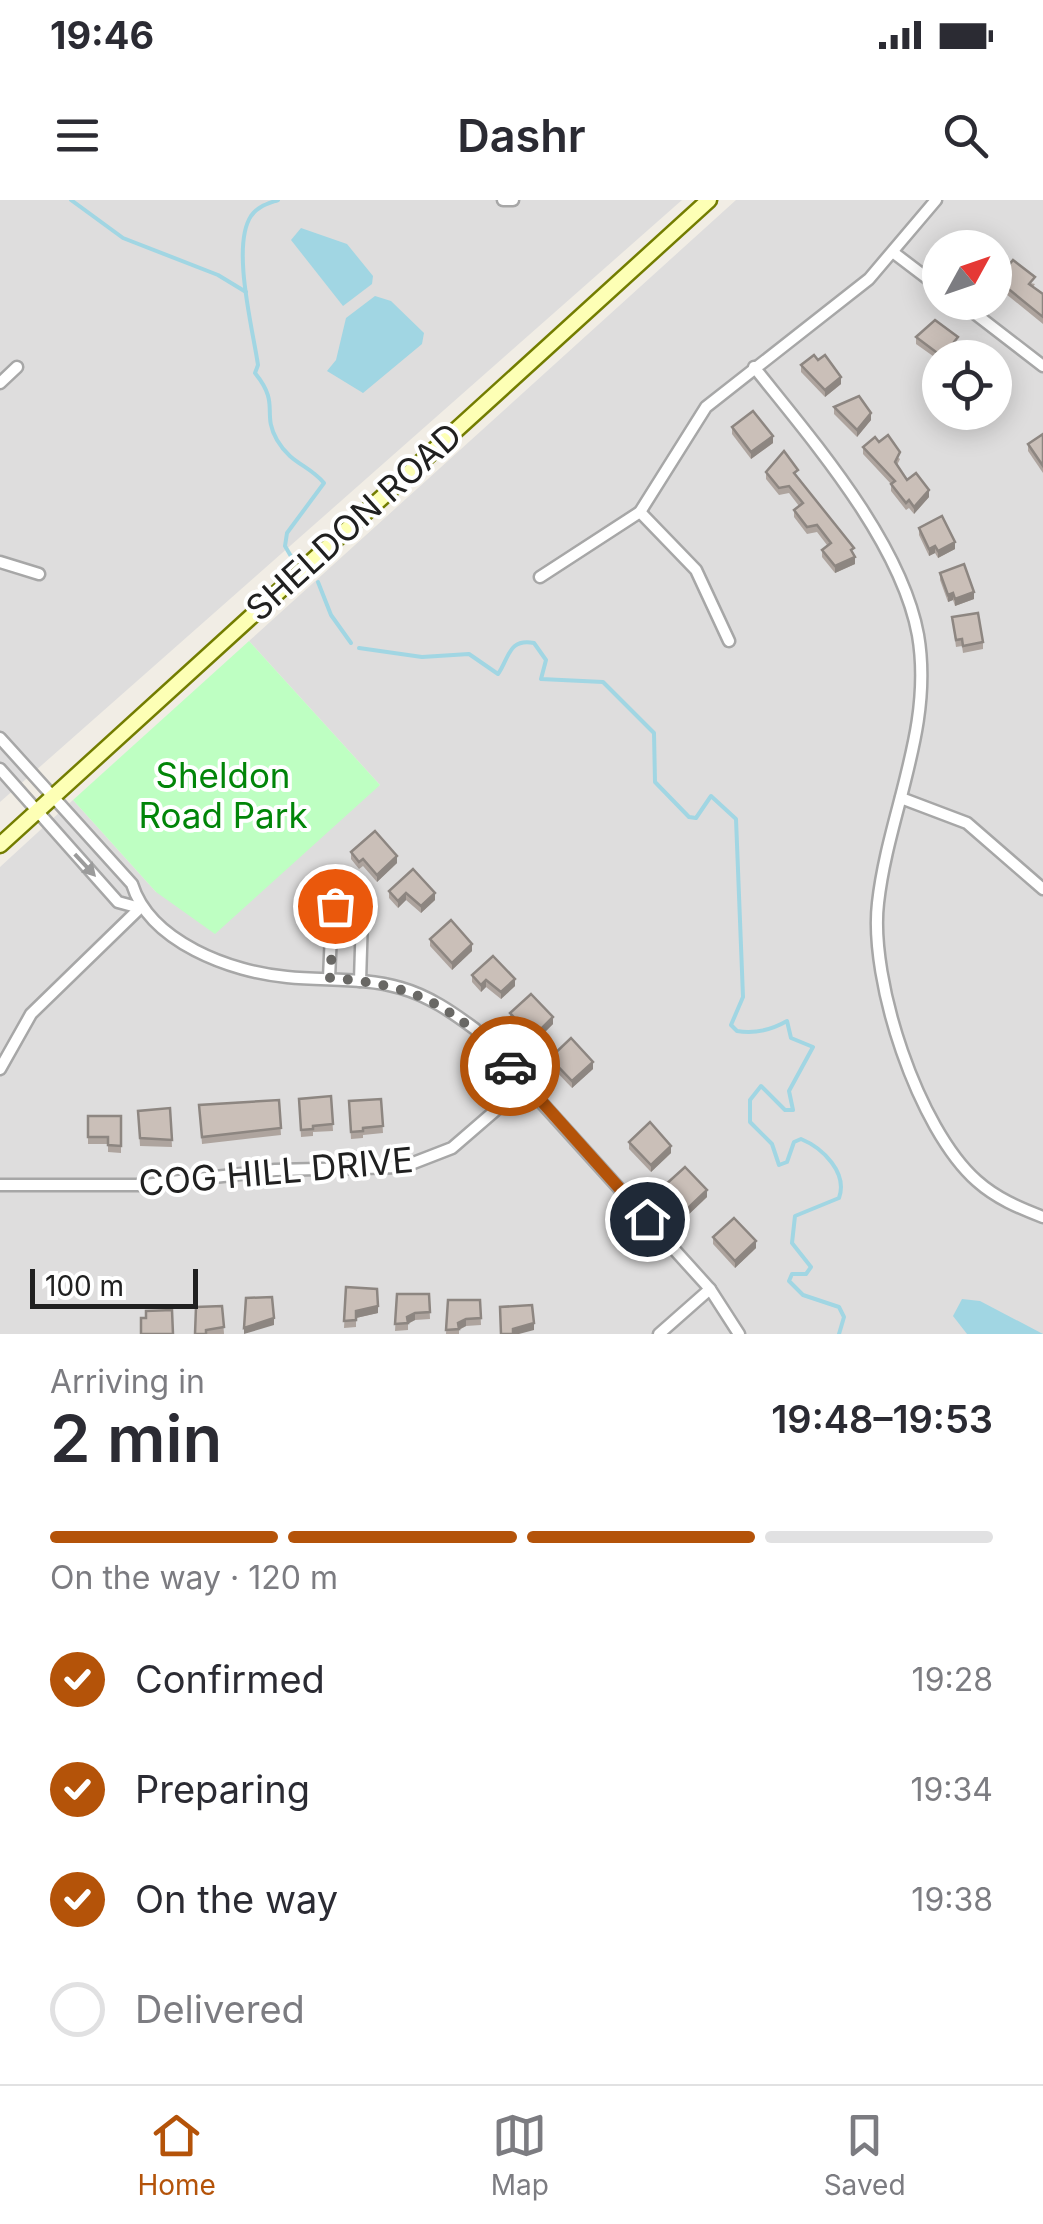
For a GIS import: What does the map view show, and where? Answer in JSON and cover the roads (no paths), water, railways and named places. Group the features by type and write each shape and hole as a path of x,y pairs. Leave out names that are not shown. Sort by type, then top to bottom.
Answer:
{"main road":[{"name":"SHELDON ROAD","path":"0,845 710,200"}],"street":[{"path":"503,200 513,200"},
{"path":"540,577 640,512 706,407 869,279 936,200"},
{"path":"894,253 922,274"},
{"path":"983,320 1043,366"},
{"path":"0,383 18,367"},
{"path":"754,367 878,533 908,596 921,671 920,710 881,880 877,926 882,968 899,1036 921,1095 955,1157 990,1191 1043,1217"},
{"path":"640,512 696,570 729,641"},
{"path":"0,562 39,574"},
{"path":"0,738 132,884 140,908"},
{"path":"0,769 118,902 140,908 182,941 224,962 286,978 360,980 403,988 456,1014 526,1084 710,1289 740,1334"},
{"path":"901,798 967,823 1043,889"},
{"path":"330,978 332,912 348,902 358,907 362,917 360,980"},
{"path":"0,1069 31,1014 140,908"},
{"name":"COG HILL DRIVE","path":"0,1185 145,1186 275,1170 403,1167 452,1148 526,1084"},
{"path":"660,1334 710,1289"}],"water":[{"path":"301,228 347,244 373,276 372,284 343,306 291,240"},
{"path":"375,296 391,301 424,333 422,344 363,393 327,371 336,360 346,318"},
{"path":"962,1299 980,1301 1043,1334 967,1334 953,1316"}],"waterway":[{"path":"71,200 123,238 218,275 246,292"},
{"path":"278,200 251,216 245,230 243,267 258,365 255,373 267,393 270,422 288,454 324,483 287,533 285,546 292,558"},
{"path":"318,582 331,615 351,643"},
{"path":"359,648 422,657 469,654 498,674 514,647 534,643 546,660 541,679 603,682 654,733 655,782 689,817 696,818 711,796 736,819 743,997 731,1025 737,1031 750,1032 787,1021 791,1038 813,1047 789,1091 793,1110 785,1110 761,1086 750,1100 750,1122 772,1144 779,1165 787,1162 794,1142 801,1139 825,1155 837,1171 839,1198 795,1216 792,1243 811,1267 806,1274 792,1274 789,1281 803,1295 839,1307 844,1317 839,1334"}],"park label":[{"name":"Sheldon Road Park","path":"223,796"}]}
